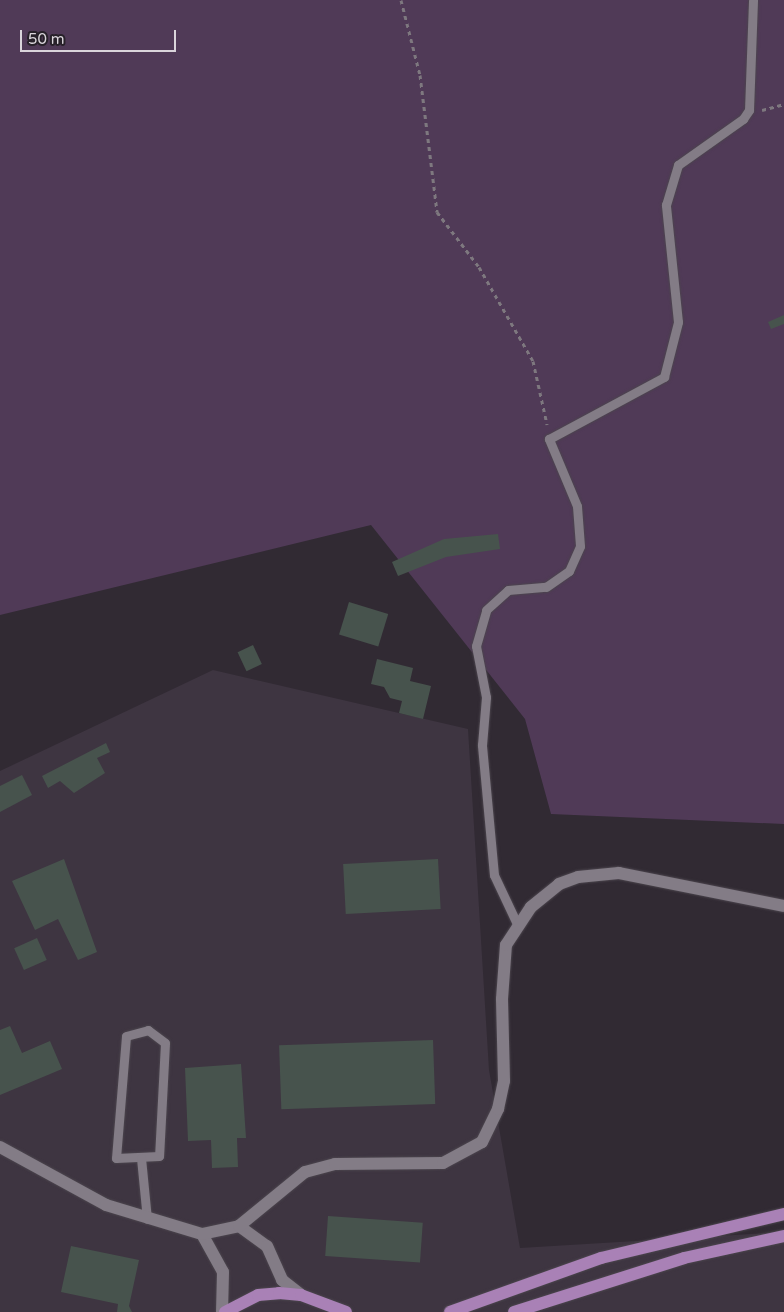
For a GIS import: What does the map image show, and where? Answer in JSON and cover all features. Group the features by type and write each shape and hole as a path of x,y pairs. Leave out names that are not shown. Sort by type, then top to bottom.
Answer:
{"main road":[{"path":"450,1312 601,1258 784,1214"},
{"path":"514,1312 667,1262 784,1236"},
{"path":"224,1312 258,1295 301,1295 346,1312"},
{"path":"320,1302 335,1312"}],"street":[{"path":"0,1147 56,1181 147,1219 202,1234 239,1226 305,1172 335,1164 443,1163 482,1142 502,1097 502,962 518,926 544,892 578,877 619,873 784,906"},
{"path":"239,1226 267,1246 282,1280 301,1295"},
{"path":"202,1234 224,1272 224,1312"}],"lane":[{"path":"518,926 494,874 482,745 486,697 476,646 486,610 508,590 546,587 569,571 580,546 577,506 549,439 664,377 678,322 666,205 678,165 744,119 749,110 753,0"},
{"path":"148,1030 165,1043 159,1156 141,1158 116,1158 126,1036 148,1030"},
{"path":"141,1158 147,1219"}],"path":[{"path":"401,0 420,75 437,212 479,267 533,362 549,439"},
{"path":"749,110 777,109 784,104"}],"shaded area":[{"path":"0,0 784,0 784,824 551,814 525,719 371,525 0,615"},
{"path":"213,670 468,729 489,1070 520,1248 784,1232 784,1312 0,1312 0,771"}],"building":[{"path":"784,315 784,324 771,329 768,322"},
{"path":"498,534 500,549 446,557 398,576 392,562 444,539"},
{"path":"349,602 388,614 378,647 339,635"},
{"path":"253,645 262,664 246,671 238,652"},
{"path":"377,659 413,668 410,681 431,686 423,719 399,713 402,701 390,698 384,687 371,684"},
{"path":"106,743 110,752 97,758 105,773 74,793 60,781 48,788 42,776"},
{"path":"22,775 32,795 0,812 0,786"},
{"path":"64,859 97,952 78,960 58,919 35,930 12,881"},
{"path":"438,859 441,909 346,914 343,864"},
{"path":"37,938 47,960 24,970 14,948"},
{"path":"10,1026 22,1053 50,1041 62,1069 0,1095 0,1030"},
{"path":"433,1040 435,1104 281,1109 279,1045"},
{"path":"241,1064 246,1138 237,1138 238,1167 212,1168 211,1140 188,1141 185,1068"},
{"path":"328,1216 423,1223 420,1263 325,1256"},
{"path":"71,1246 139,1260 129,1306 132,1312 117,1312 118,1304 61,1292"}]}
